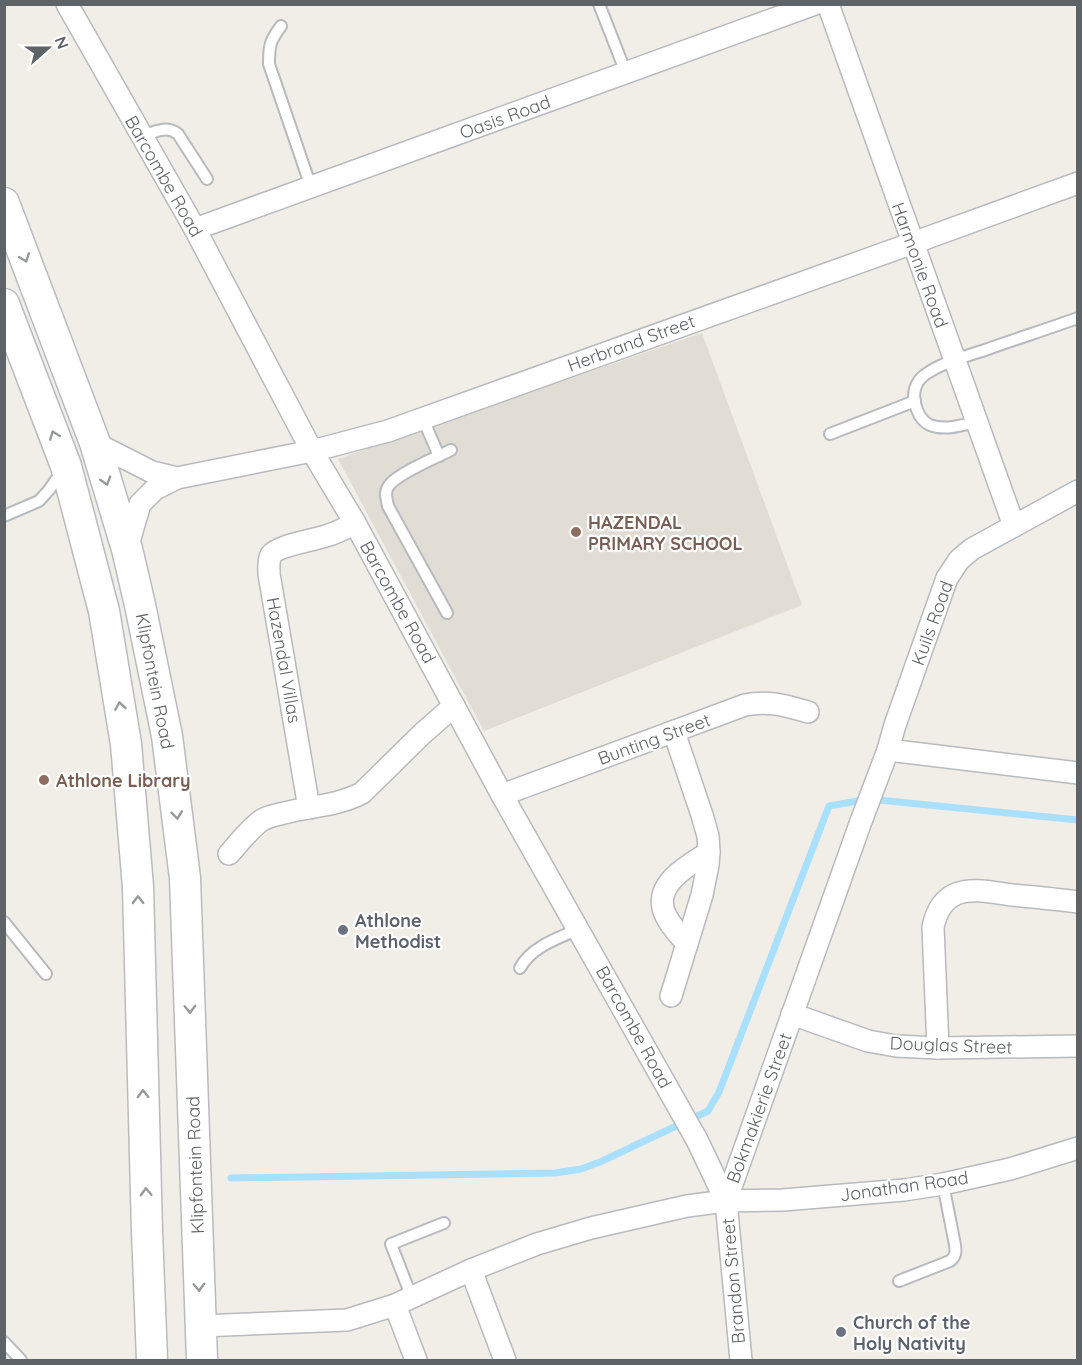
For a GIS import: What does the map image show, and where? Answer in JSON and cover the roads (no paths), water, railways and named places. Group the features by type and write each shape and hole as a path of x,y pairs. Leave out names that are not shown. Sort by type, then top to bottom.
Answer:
{"main road":[{"name":"Klipfontein Road","path":"4,203 95,443 127,549 167,736 185,878 202,1360"},
{"name":"Klipfontein Road","path":"4,304 66,466 104,611 126,744 138,887 152,1360"}],"street":[{"name":"Barcombe Road","path":"67,4 195,229 312,451 355,523 502,795 681,1109 726,1201"},
{"name":"Oasis Road","path":"195,229 815,4"},
{"name":"Harmonie Road","path":"828,4 1014,526"},
{"name":"Herbrand Street","path":"127,549 140,504 155,489 177,478 312,451 388,431 1077,183"},
{"name":"Herbrand Street","path":"95,443 152,472 177,478"},
{"name":"Kuils Road","path":"888,750 952,568 972,549 1077,491"},
{"name":"Hazendal Villas","path":"309,808 269,574 269,562 270,556 278,549 331,535 355,523"},
{"name":"Bunting Street","path":"502,795 745,705 758,702 777,703 808,712"},
{"path":"229,854 260,821 268,817 337,804 362,793 454,706"},
{"path":"671,996 702,895 709,852 708,836 702,815 674,732"},
{"path":"888,750 1077,773"},
{"name":"Bokmakierie Street","path":"200,1326 347,1320 403,1301 471,1270 537,1244 591,1228 687,1206 726,1201 888,750"},
{"path":"687,944 672,925 663,908 663,894 668,884 680,873 709,852"},
{"path":"938,1048 933,927 936,914 945,901 962,892 979,891 1077,902"},
{"name":"Douglas Street","path":"792,1014 868,1041 896,1046 938,1048 1077,1046"},
{"name":"Jonathan Road","path":"726,1201 783,1200 904,1190 1010,1169 1077,1148"},
{"name":"Brandon Street","path":"726,1201 741,1360"},
{"path":"471,1270 506,1360"},
{"path":"403,1301 416,1360"}],"lane":[{"path":"599,4 626,73"},
{"path":"281,26 272,39 269,64 311,187"},
{"path":"142,136 171,129 178,134 207,179"},
{"path":"976,422 952,427 930,425 923,420 915,401 915,390 919,378 954,360 1077,318"},
{"path":"830,434 915,401"},
{"path":"423,419 439,456"},
{"path":"447,613 388,506 386,495 388,487 395,479 451,450"},
{"path":"4,516 39,501 66,466"},
{"path":"4,922 46,974"},
{"path":"520,968 529,955 552,941 579,929"},
{"path":"899,1281 950,1261 954,1257 955,1245 943,1184"},
{"path":"403,1301 391,1244 444,1223"},
{"path":"4,1342 21,1360"}],"waterway":[{"path":"231,1178 555,1173 581,1169 600,1162 708,1111 719,1092 829,806 869,799 1078,820"}],"place":[{"name":"HAZENDAL PRIMARY SCHOOL","path":"576,532"},
{"name":"Athlone Library","path":"44,780"},
{"name":"Athlone Methodist","path":"343,930"},
{"name":"Church of the Holy Nativity","path":"841,1332"}]}
